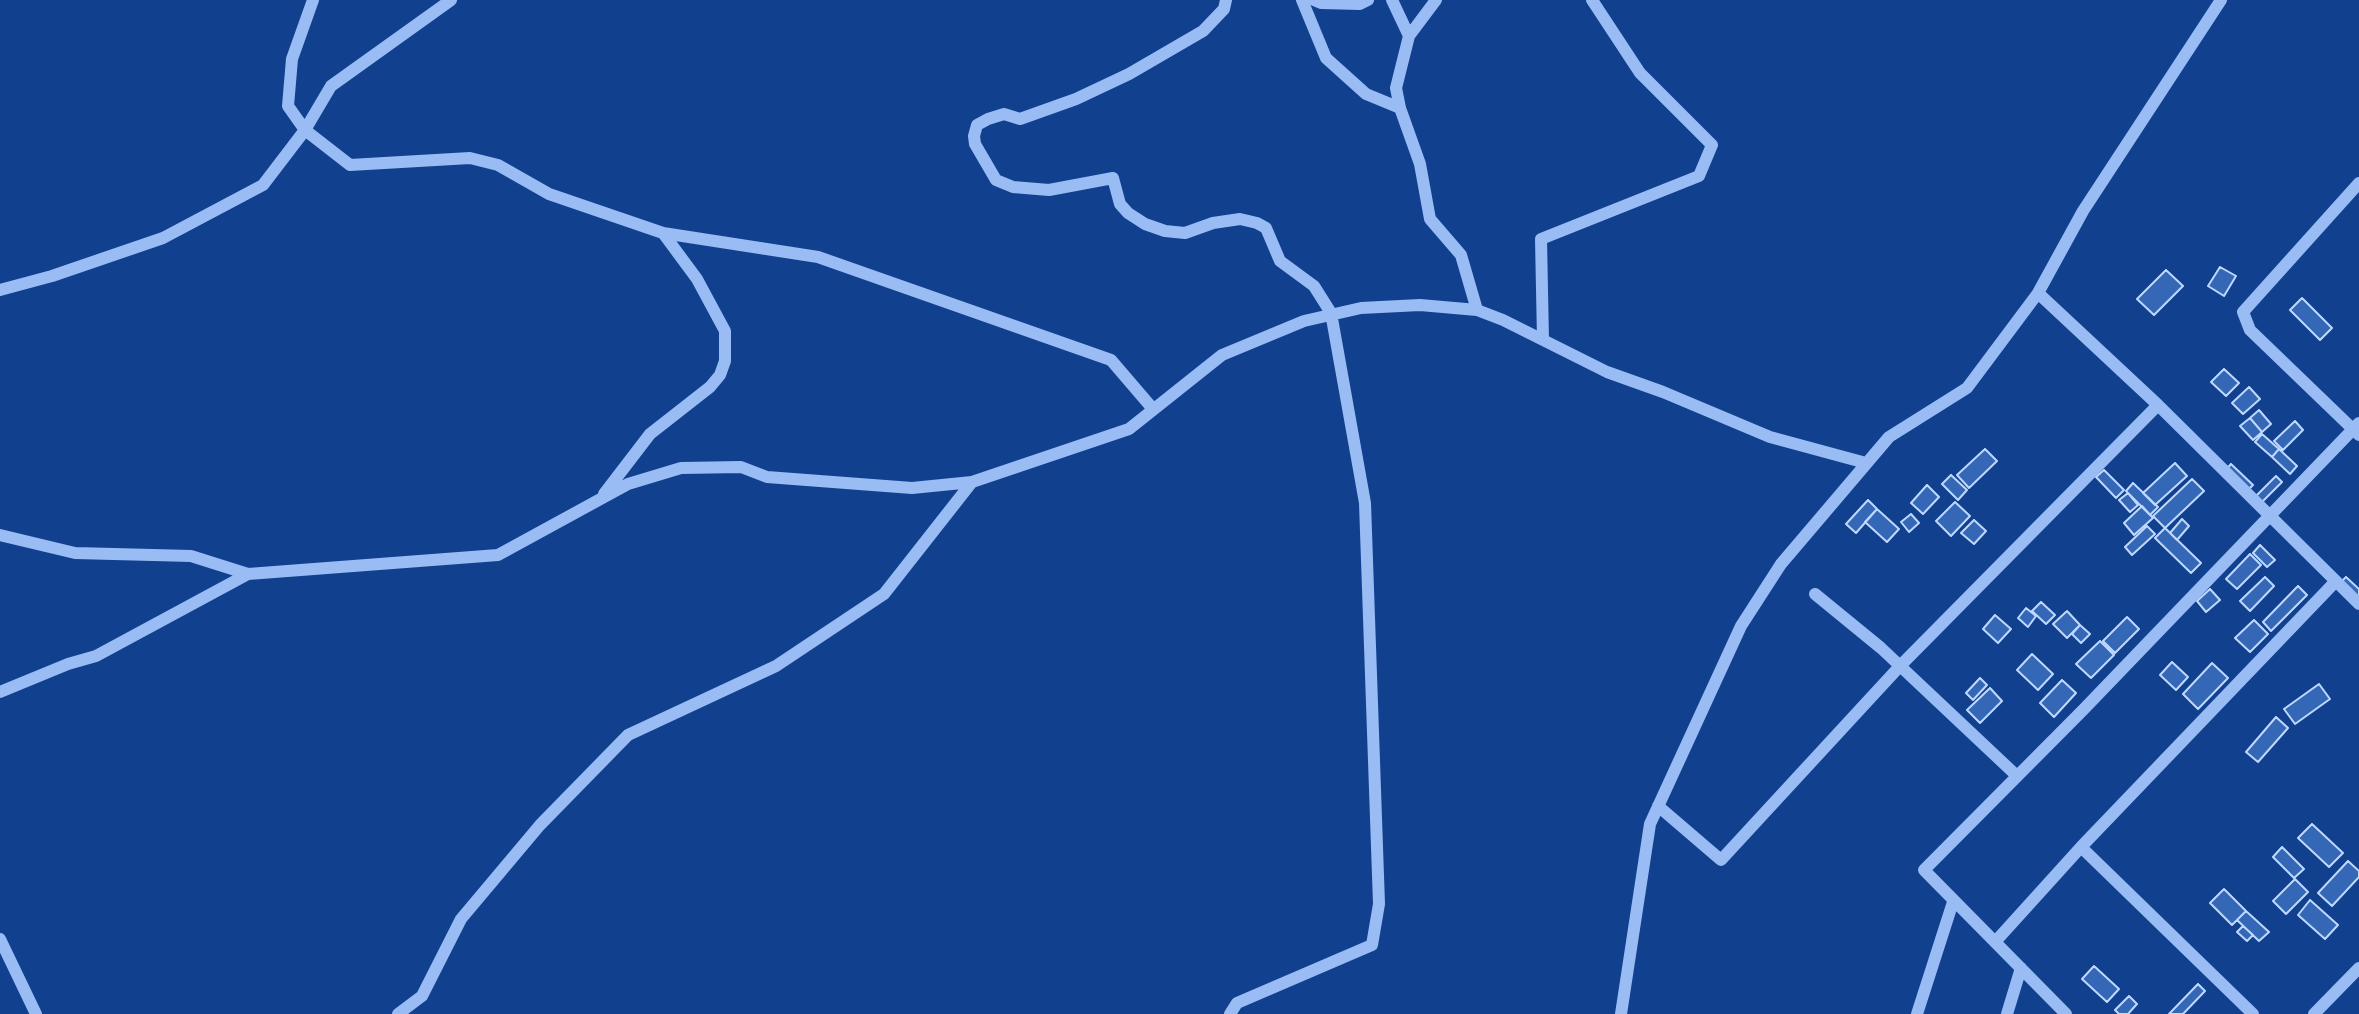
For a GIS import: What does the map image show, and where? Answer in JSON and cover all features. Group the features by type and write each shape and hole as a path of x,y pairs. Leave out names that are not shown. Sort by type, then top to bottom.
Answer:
{"street":[{"path":"313,0 292,59 288,106 305,130 350,165 470,158 498,165 549,194 663,233 818,257 1111,360 1153,409"},
{"path":"0,290 163,238 263,186 305,130 331,86 451,0"},
{"path":"1226,0 1224,9 1203,31 1140,68 1076,99 1020,119 1003,114 988,119 977,125 975,144 996,180 1013,187 1049,190 1113,178 1120,204 1128,214 1145,225 1165,231 1185,233 1213,223 1240,219 1257,223 1266,229 1280,261 1314,286 1331,313 1365,503 1378,904 1372,945 1237,1003 1230,1014"},
{"path":"1302,0 1326,58 1366,94 1400,108"},
{"path":"1314,0 1321,4 1360,4 1368,0"},
{"path":"1392,0 1409,36"},
{"path":"1436,0 1409,36 1396,88 1400,108 1420,164 1430,219 1461,255 1477,310"},
{"path":"1543,340 1541,239 1699,176 1712,145 1640,73 1592,0"},
{"path":"1621,1014 1650,824 1741,625 1781,564 1889,437 1967,388 2038,293 2083,211 2221,0"},
{"path":"2066,1014 1924,870 2270,514 2357,429 2250,330 2243,312 2359,183"},
{"path":"602,497 650,434 710,387 720,375 725,361 725,331 697,279 663,233"},
{"path":"2038,293 2158,405 2359,604"},
{"path":"0,535 75,553 191,556 248,574 498,555 628,484 681,468 741,467 767,477 912,488 972,482 1129,429 1222,355 1331,313 1420,305 1477,310 1607,372 1663,392 1770,437 1866,463"},
{"path":"1658,806 1721,860 1900,666 2158,405"},
{"path":"398,1014 422,996 461,919 540,825 628,735 776,666 884,594 972,482"},
{"path":"0,692 68,664 96,656 248,574"},
{"path":"1995,942 2081,847 2336,581"},
{"path":"1815,594 1900,666 2017,776"},
{"path":"2081,847 2253,1014"},
{"path":"1917,1014 1953,902"},
{"path":"0,939 36,1014"},
{"path":"2007,1014 2021,968"},
{"path":"2314,1014 2359,968"}],"building":[{"path":"2220,267 2236,276 2224,296 2208,286"},
{"path":"2166,270 2183,286 2154,315 2137,299"},
{"path":"2302,298 2332,328 2320,340 2290,310"},
{"path":"2224,369 2239,383 2226,396 2211,382"},
{"path":"2249,387 2260,399 2243,414 2232,403"},
{"path":"2259,410 2271,424 2262,432 2250,418"},
{"path":"2250,418 2262,432 2253,440 2240,426"},
{"path":"2295,421 2303,430 2283,450 2274,441"},
{"path":"2262,434 2279,449 2272,457 2255,442"},
{"path":"1985,449 1997,461 1969,488 1957,475"},
{"path":"2279,449 2297,466 2290,474 2272,457"},
{"path":"2175,463 2187,476 2155,505 2143,493"},
{"path":"2231,464 2253,485 2245,493 2224,472"},
{"path":"2104,470 2124,490 2116,498 2096,477"},
{"path":"1951,475 1967,490 1958,500 1942,484"},
{"path":"2276,476 2282,482 2260,504 2254,498"},
{"path":"2192,479 2204,491 2165,528 2153,516"},
{"path":"2133,483 2158,507 2150,515 2126,491"},
{"path":"1927,485 1939,497 1923,514 1911,503"},
{"path":"2128,493 2138,505 2130,512 2119,500"},
{"path":"1868,500 1877,509 1856,533 1846,524"},
{"path":"1955,502 1970,516 1951,536 1936,521"},
{"path":"2142,506 2153,518 2134,535 2124,523"},
{"path":"1877,509 1899,529 1887,542 1865,522"},
{"path":"1911,514 1919,523 1909,532 1901,522"},
{"path":"2182,519 2189,526 2177,540 2170,533"},
{"path":"1974,520 1986,531 1974,544 1961,533"},
{"path":"2147,526 2155,534 2132,555 2125,547"},
{"path":"2165,528 2201,563 2191,573 2155,538"},
{"path":"2260,545 2275,560 2267,567 2253,553"},
{"path":"2250,554 2261,565 2237,589 2226,579"},
{"path":"2265,577 2274,586 2250,611 2240,601"},
{"path":"2346,577 2359,589 2359,601 2340,583"},
{"path":"2298,586 2307,595 2271,631 2263,622"},
{"path":"2210,589 2220,600 2206,612 2197,601"},
{"path":"2041,602 2055,615 2046,624 2032,611"},
{"path":"2026,608 2036,616 2028,627 2018,618"},
{"path":"2067,611 2080,625 2067,638 2053,624"},
{"path":"1995,615 2011,629 1998,643 1983,629"},
{"path":"2127,617 2139,629 2115,653 2103,641"},
{"path":"2254,620 2268,634 2250,652 2235,638"},
{"path":"2080,625 2090,634 2081,643 2072,634"},
{"path":"2100,641 2114,655 2091,678 2076,664"},
{"path":"2032,654 2053,674 2038,690 2017,670"},
{"path":"2172,662 2188,677 2176,690 2160,675"},
{"path":"2212,663 2228,678 2198,709 2183,694"},
{"path":"1980,678 1987,685 1973,700 1966,693"},
{"path":"2062,680 2076,693 2054,717 2040,703"},
{"path":"2319,684 2330,699 2295,724 2284,709"},
{"path":"1990,688 2002,701 1980,723 1967,710"},
{"path":"2276,717 2288,728 2258,762 2246,752"},
{"path":"2312,824 2343,853 2329,867 2298,838"},
{"path":"2282,847 2304,869 2294,878 2273,857"},
{"path":"2348,861 2359,871 2359,877 2332,906 2318,893"},
{"path":"2295,879 2308,892 2286,914 2273,901"},
{"path":"2224,889 2246,911 2232,925 2210,903"},
{"path":"2310,900 2338,925 2325,939 2298,915"},
{"path":"2246,911 2269,932 2259,941 2237,920"},
{"path":"2243,926 2253,935 2247,941 2237,932"},
{"path":"2094,966 2119,989 2107,1002 2082,979"},
{"path":"2198,984 2205,991 2183,1014 2169,1014"},
{"path":"2129,996 2137,1004 2128,1014 2119,1014 2115,1010"}]}
